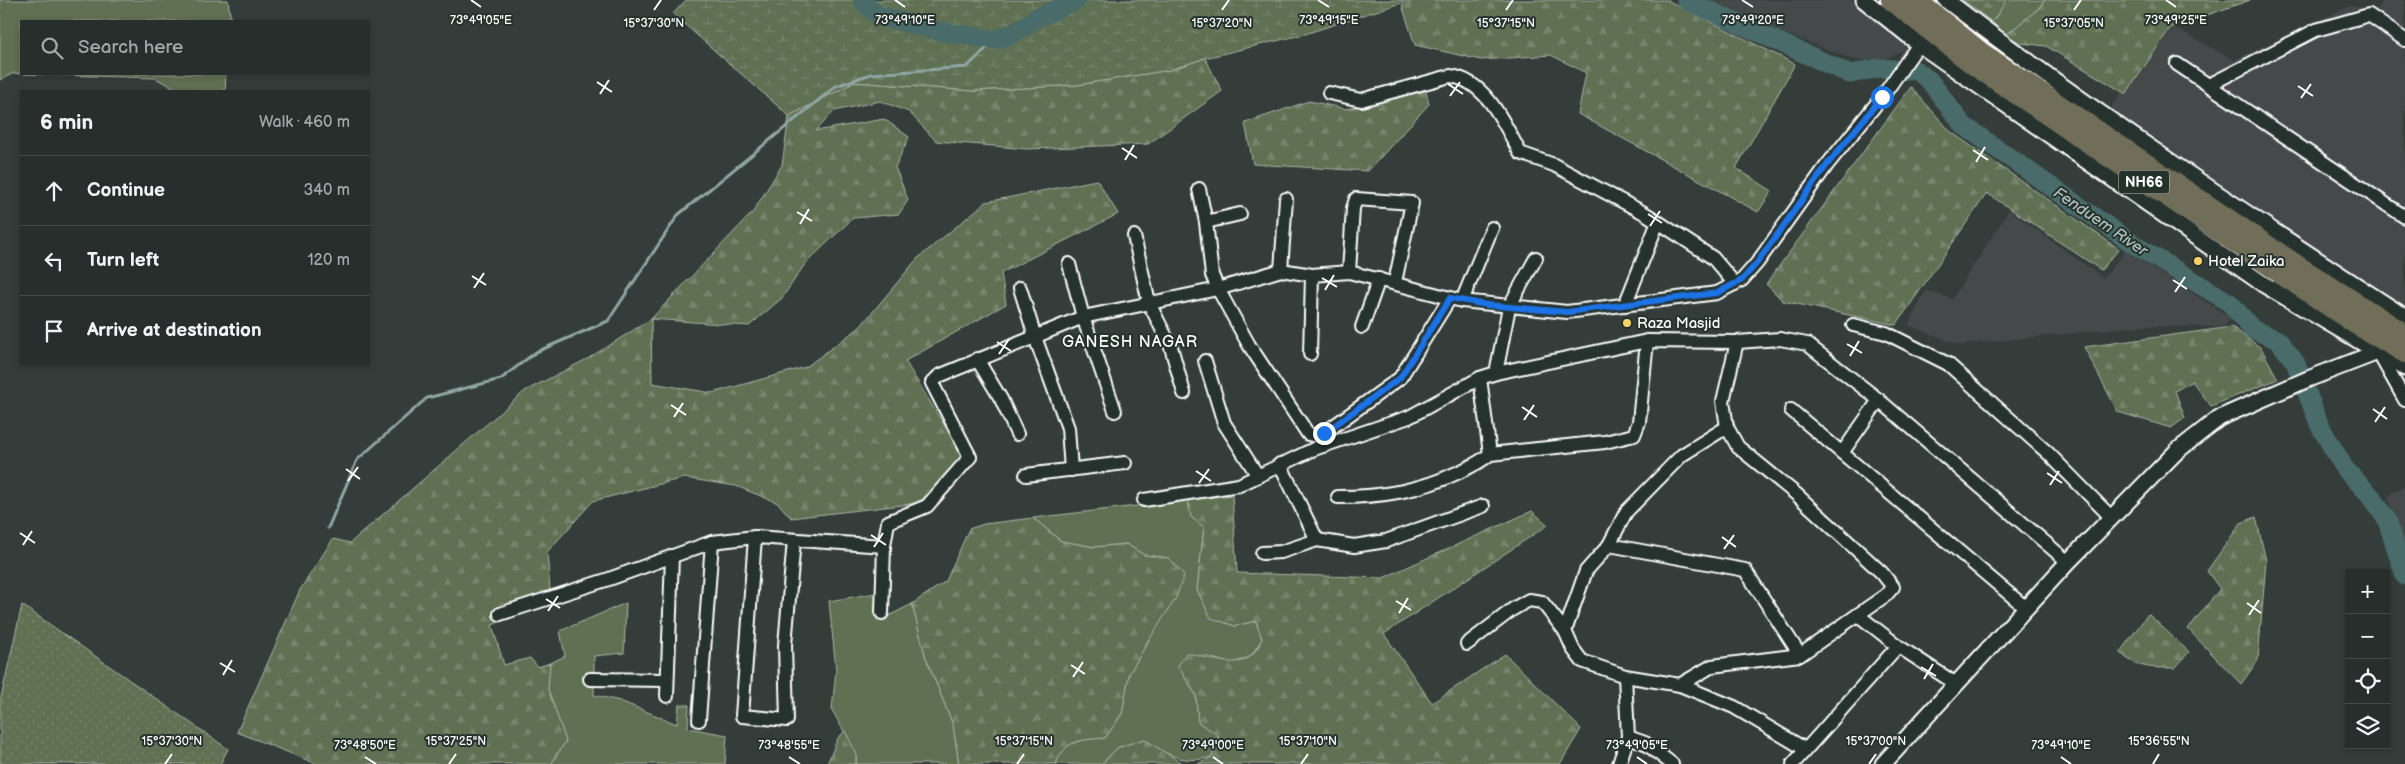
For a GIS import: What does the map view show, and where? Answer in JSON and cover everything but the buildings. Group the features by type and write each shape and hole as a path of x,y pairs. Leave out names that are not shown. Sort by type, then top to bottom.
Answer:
{"highway":[{"name":"NH66","path":"1891,0 1972,64 2344,316 2405,353"},
{"name":"NH66","path":"1916,0 1982,53 2292,261 2405,334"}],"street":[{"path":"1864,0 1915,50 2263,284 2405,368"},
{"path":"1946,0 2033,66 2245,214 2405,316"},
{"path":"2209,85 2316,30 2368,15 2405,40"},
{"path":"882,613 884,546 888,522 927,506 970,457 932,383 939,376 1083,317 1218,289 1281,270 1312,275 1350,272 1456,299 1509,307 1567,312 1717,293 1742,280 1757,263 1827,165 1897,76 1915,50"},
{"path":"2177,64 2405,217"},
{"path":"1329,93 1361,100 1450,76 1458,77 1490,98 1520,153 1554,166 1658,222 1712,258 1735,284"},
{"path":"1199,189 1206,222 1212,275 1218,289 1248,344 1308,434 1317,436 1400,378 1456,299 1492,228"},
{"path":"1281,270 1286,199"},
{"path":"1350,272 1353,208 1356,199 1412,203 1395,282"},
{"path":"1206,222 1240,214"},
{"path":"1625,305 1658,222"},
{"path":"1134,236 1149,303 1171,347 1184,393"},
{"path":"1496,373 1509,307 1536,258"},
{"path":"1069,264 1083,317 1115,411"},
{"path":"1310,354 1312,275"},
{"path":"1362,327 1378,279"},
{"path":"1020,288 1035,337 1068,428 1071,470"},
{"path":"1853,325 1886,334 1948,364 2048,454 2112,517"},
{"path":"1144,500 1238,485 1314,449 1408,417 1480,378 1496,373 1647,342 1737,342 1780,339 1807,344 1879,400 2068,562"},
{"path":"1338,497 1368,497 1408,492 1444,479 1483,460 1490,454 1605,442 1634,436 1639,422 1647,342"},
{"path":"1680,685 1712,666 1800,655 1886,595 1893,588 1882,573 1796,494 1738,447 1727,426 1723,401 1737,342"},
{"path":"1883,764 2068,562 2177,451 2219,418 2308,379 2378,352"},
{"path":"2378,352 2405,400"},
{"path":"977,359 1001,398 1017,434"},
{"path":"1206,361 1224,423 1258,476"},
{"path":"1480,378 1490,454"},
{"path":"1842,453 1879,400"},
{"path":"1791,410 2026,608"},
{"path":"1565,631 1586,571 1609,545 1626,512 1682,455 1727,426"},
{"path":"1026,475 1125,463"},
{"path":"1280,464 1317,540"},
{"path":"1262,553 1281,552 1317,540 1354,546 1386,541 1482,506"},
{"path":"500,614 712,542 755,537 884,546"},
{"path":"755,537 742,716 787,720 785,644 794,540"},
{"path":"699,720 712,542"},
{"path":"1609,545 1745,570 1800,655"},
{"path":"667,696 672,556"},
{"path":"1467,644 1513,609 1529,600 1542,602 1565,631 1573,649 1582,661 1625,676 1680,685 1734,706 1805,749"},
{"path":"1858,615 1898,646 1956,684"},
{"path":"1793,764 1898,646"},
{"path":"1619,764 1628,738 1625,676"},
{"path":"590,680 667,680"},
{"path":"1628,738 1645,743 1672,764"}],"shaded area":[{"path":"1705,0 1852,0 1908,43 1902,51 1879,62 1854,60 1720,8"},
{"path":"2384,0 2405,0 2405,308 2110,110 2166,23 2234,60 2350,6 2377,9"},
{"path":"2009,210 2103,278 2126,251 2232,318 2223,327 2140,326 1959,345 1908,325 1926,290 1952,299"},
{"path":"2405,485 2405,555 2388,496"}],"green space":[{"path":"0,0 228,0 231,20 20,20 20,74 14,73 0,80"},
{"path":"686,0 1410,0 1305,34 1205,58 1170,70 1077,85 973,91 855,82 789,116 673,14"},
{"path":"1415,0 1667,0 1795,64 1736,168 1772,191 1758,212 1578,114 1586,73 1551,55 1481,60 1415,45 1402,5"},
{"path":"1963,0 2007,0 1992,22"},
{"path":"2007,0 2045,0 2037,10 2006,35 1992,22"},
{"path":"2045,0 2250,0 2170,28 2126,94 2046,46 2021,43 2006,35 2037,10"},
{"path":"1205,58 1222,91 1148,144 1027,149 936,141 909,112 880,101 834,111 816,131 884,119 909,137 895,167 908,200 899,214 853,218 805,264 782,298 749,326 651,319 753,212 782,165 789,116 855,82 973,91 1077,85 1170,70"},
{"path":"57,75 226,75 225,90 179,90 155,78"},
{"path":"1911,87 1951,132 2119,249 2101,270 1987,193 1896,325 1783,301 1766,284"},
{"path":"1426,91 1429,104 1368,171 1253,164 1245,123 1309,101 1346,109"},
{"path":"1097,180 1118,214 1001,273 1006,304 905,361 963,456 919,503 791,518 778,503 736,486 684,478 593,501 547,552 551,603 492,625 504,665 530,658 538,667 550,663 548,689 566,741 551,764 317,764 237,732 300,590 333,539 350,543 525,391 589,358 651,319 652,383 712,393 806,367 860,327 917,259 986,202"},
{"path":"2232,327 2261,348 2278,379 2211,406 2192,381 2175,391 2185,418 2171,428 2118,412 2084,347"},
{"path":"1232,495 1237,573 1383,578 1532,511 1548,525 1384,634 1432,703 1505,654 1581,729 1560,764 1198,764 1212,757 1219,736 1198,722 1196,695 1178,666 1186,653 1220,661 1237,662 1244,660 1253,654 1262,639 1256,621 1235,626 1211,618 1197,590 1204,527 1191,517 1188,500"},
{"path":"1188,500 1191,517 1204,527 1197,590 1211,617 1235,626 1256,621 1262,639 1251,656 1231,664 1206,656 1178,666 1196,695 1198,722 1219,735 1212,757 1193,760 1176,757 1144,739 1117,748 1102,764 1056,764 1069,745 1075,742 1105,738 1122,714 1129,674 1149,640 1169,558 1144,555 1126,544 1094,547 1061,541 1033,518"},
{"path":"2256,517 2266,561 2258,660 2241,684 2188,629 2220,589 2207,571 2241,523"},
{"path":"1033,518 1061,541 1094,547 1126,544 1144,555 1169,558 1184,575 1176,598 1129,674 1122,714 1105,738 1075,742 1069,745 1056,764 959,764 953,725 926,658 912,604 946,581 969,529 984,524"},
{"path":"876,593 877,622 912,604 926,658 953,725 959,764 856,764 856,753 832,710 836,670 829,601"},
{"path":"626,603 624,653 594,656 594,695 620,701 677,724 679,705 689,705 688,728 727,735 725,764 551,764 566,741 547,689 550,663 565,656 560,631"},
{"path":"22,605 228,749 220,764 0,764 0,702"},
{"path":"2148,614 2189,652 2175,668 2139,665 2126,658 2120,652"},
{"path":"845,731 856,753 856,764 827,764 838,738"},
{"path":"1144,739 1183,764 1102,764 1117,748"}],"waterway":[{"name":"Fenduem River","path":"862,0 879,16 938,31 995,40 1014,33 1038,17 1077,0"},
{"name":"Fenduem River","path":"1686,0 1850,74 1880,68 1917,71 1929,80 1963,125 2133,244 2230,303 2252,329 2278,340 2295,362 2320,426 2345,469 2372,497 2387,520 2405,576"},
{"path":"328,528 357,460 427,398 501,379 536,352 608,321 678,215 836,86 871,74 967,67 995,40"}],"place":[{"name":"Hotel Zaika","path":"2198,261"},
{"name":"Raza Masjid","path":"1627,323"}],"district":[{"name":"GANESH NAGAR","path":"1130,341"}],"route":[{"path":"1324,433 1400,378 1450,298 1487,305 1567,312 1717,293 1729,288 1742,280 1757,263 1827,165 1882,97"}]}
